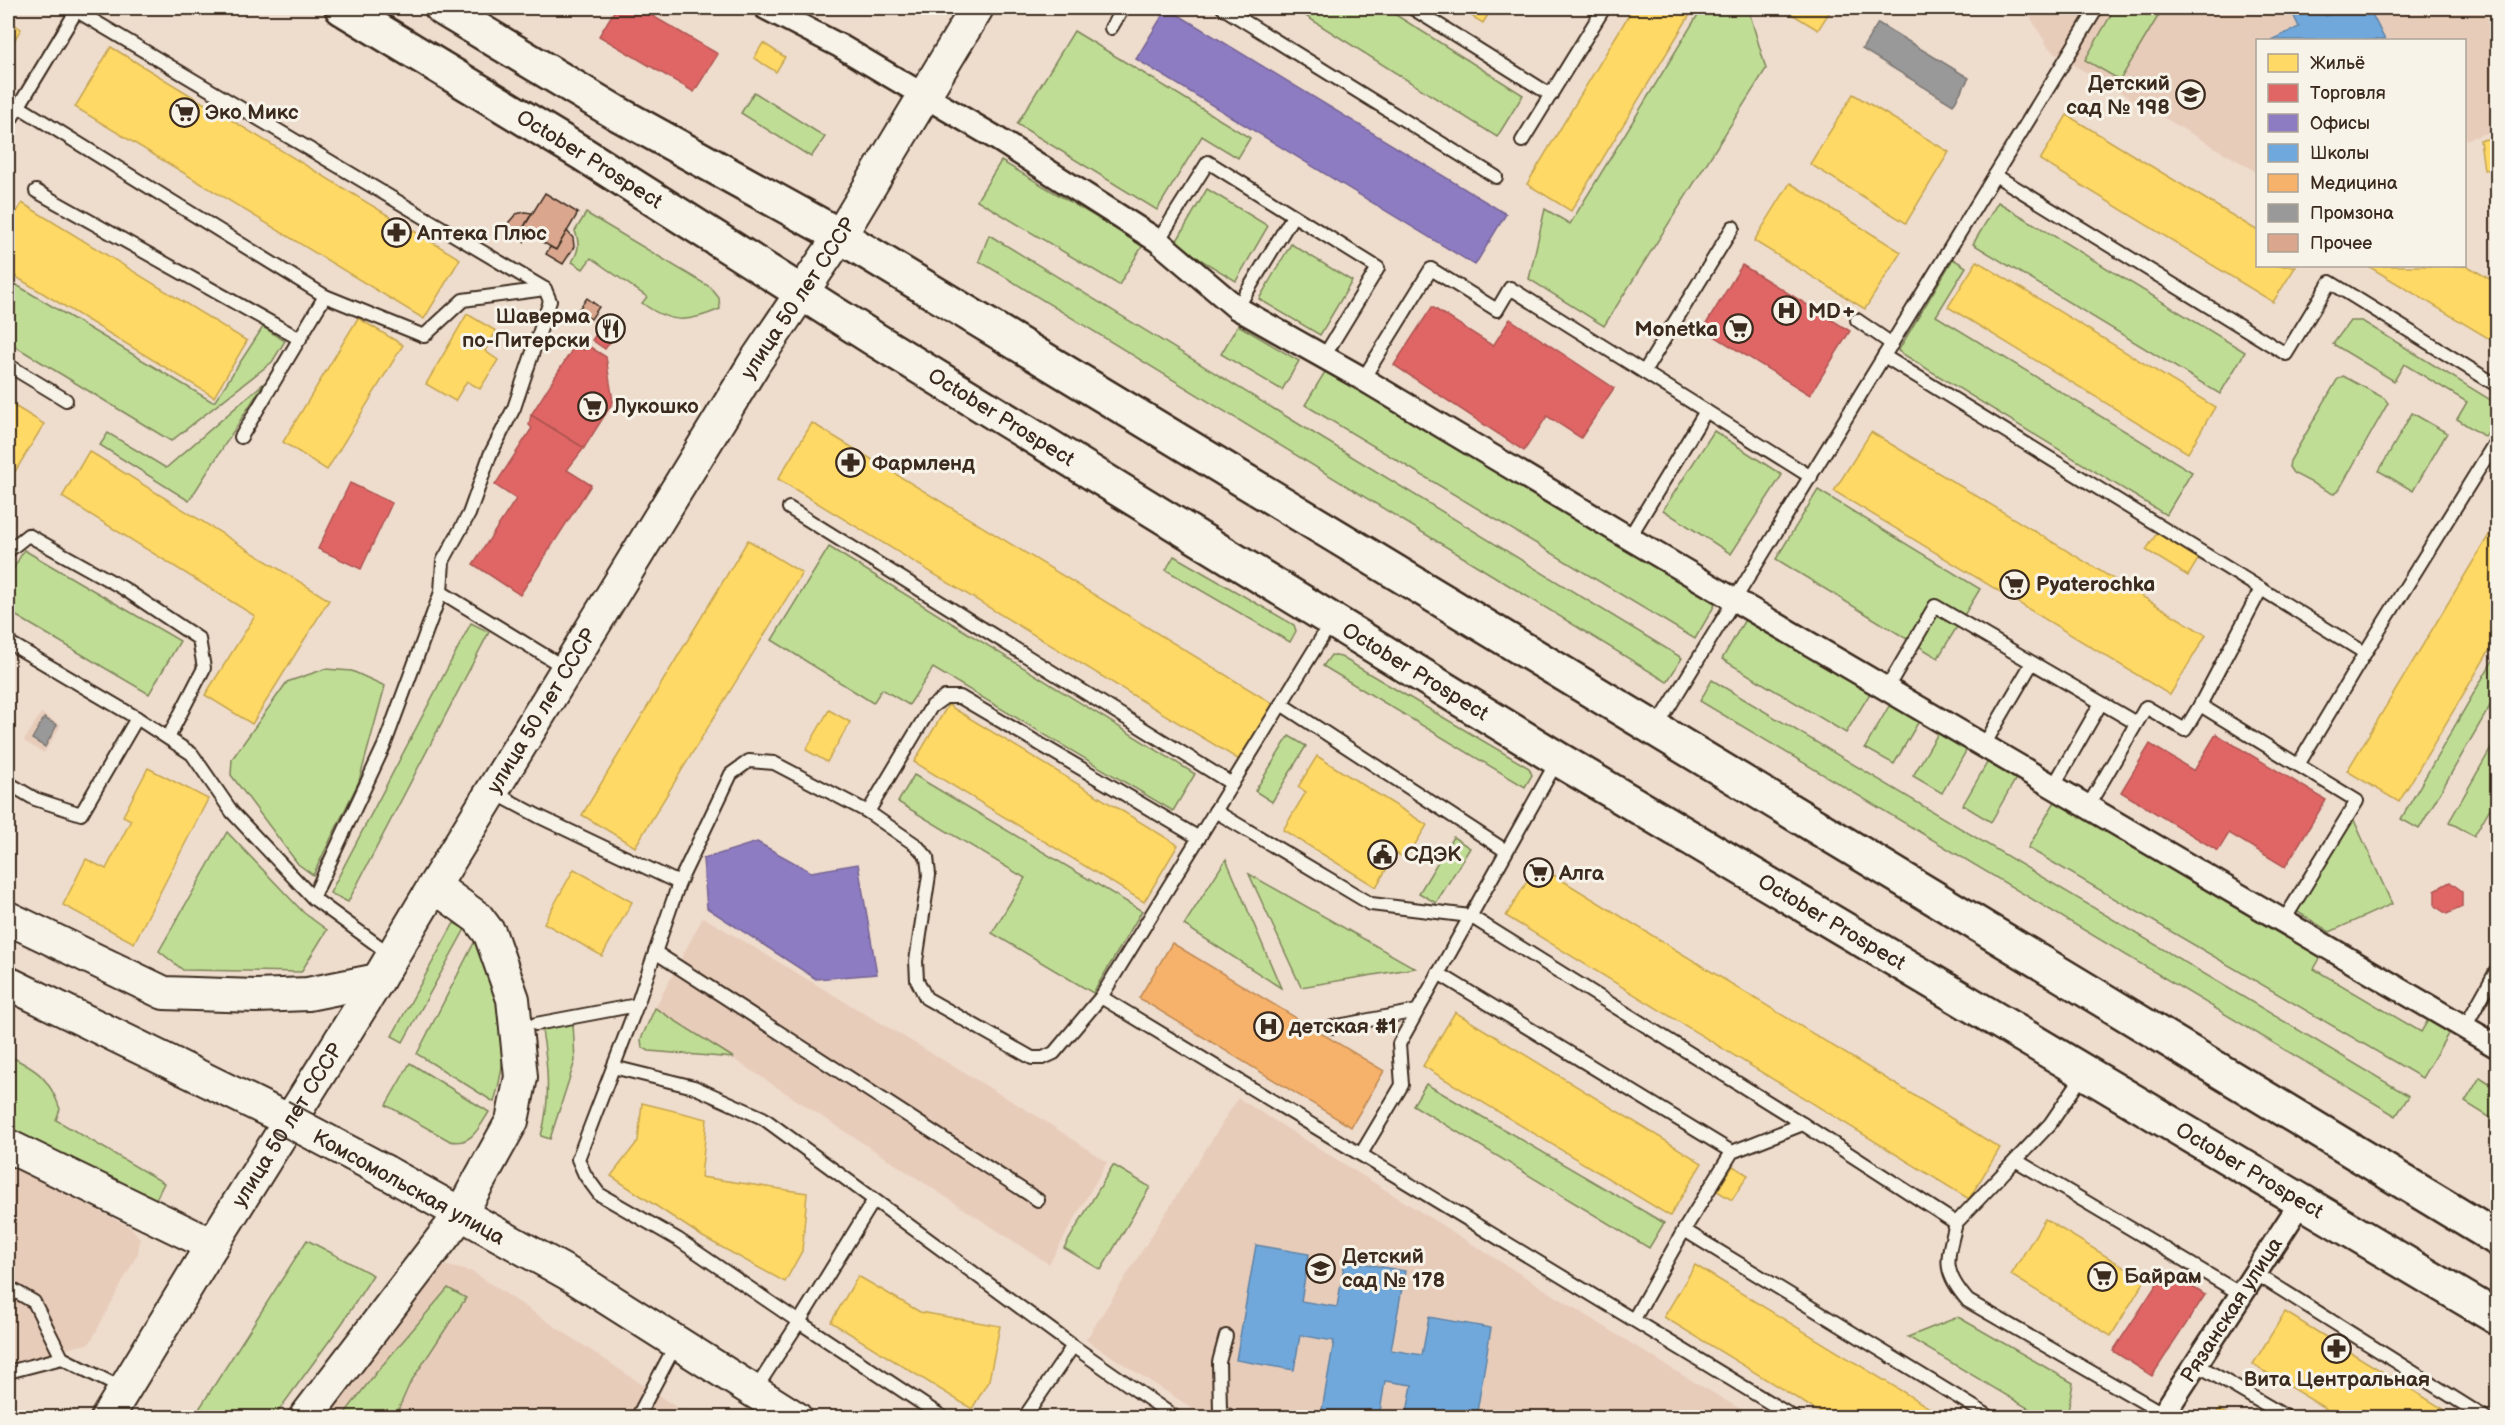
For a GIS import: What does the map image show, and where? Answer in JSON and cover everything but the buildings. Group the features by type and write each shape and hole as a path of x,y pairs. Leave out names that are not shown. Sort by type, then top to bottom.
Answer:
{"main road":[{"name":"October Prospect","path":"342,8 583,154 802,294 1558,759 2498,1318"},
{"path":"442,8 615,112 840,236 2498,1239"},
{"name":"улица 50 лет СССР","path":"107,1418 755,362 840,236 977,8"},
{"path":"304,1418 460,1215 512,1121 521,1077 513,999 490,934 478,918 434,886"},
{"path":"8,918 164,993 256,996 308,994 385,968"},
{"name":"Комсомольская улица","path":"8,982 280,1116 386,1172 569,1274 796,1418"},
{"path":"8,1146 212,1245"}],"street":[{"path":"766,8 840,46 925,95 1158,241 1237,308 1363,379 1629,538 2498,1047"},
{"name":"Рязанская улица","path":"2162,1416 2302,1201"}],"lane":[{"path":"1111,28 1123,8"},
{"path":"1223,8 1496,177"},
{"path":"1412,8 1551,94"},
{"path":"1522,141 1604,8"},
{"path":"1655,730 2097,8"},
{"path":"8,124 74,9 545,289 550,301 514,408 490,455 469,514 443,561 441,592 384,746 313,898"},
{"path":"18,106 325,296 424,336 462,300 545,289"},
{"path":"1158,241 1208,162 1378,268 1323,358"},
{"path":"1995,175 2286,354 2330,282 2498,386"},
{"path":"36,191 300,339"},
{"path":"1237,308 1293,216"},
{"path":"1644,372 1733,227"},
{"path":"1363,379 1431,269 1497,310 1510,288 1811,477"},
{"path":"241,437 325,296"},
{"path":"1857,320 1892,344"},
{"path":"1884,356 2365,653"},
{"path":"8,365 66,400"},
{"path":"1629,538 1706,411"},
{"path":"2298,765 2498,438"},
{"path":"789,508 1232,784"},
{"path":"8,551 28,535 123,588 199,639 204,668 168,738"},
{"path":"2088,806 2146,707 2185,730 2261,589"},
{"path":"441,592 567,669"},
{"path":"1887,688 1935,606 2136,723"},
{"path":"944,1418 679,1240 599,1194 585,1175 578,1159 637,1005 679,883 731,774 750,761 774,763 868,812 916,845 927,857 930,875 916,962 917,980 926,999 1032,1058 1043,1058 1054,1053 1101,997 1332,621"},
{"path":"8,642 137,718 192,754 232,812 313,898 385,968"},
{"path":"1984,745 2032,663"},
{"path":"868,812 931,707 945,697 960,697 1199,838"},
{"path":"2054,785 2101,703"},
{"path":"1281,704 1506,851"},
{"path":"2200,705 2357,801 2284,920"},
{"path":"8,783 35,799 81,814 137,718"},
{"path":"1361,1154 1402,1085 1398,1044 1558,759"},
{"path":"493,792 679,883"},
{"path":"1215,811 1371,904 1470,916 1803,1124 1956,1223"},
{"path":"655,952 1038,1200"},
{"path":"2465,1027 2498,968"},
{"path":"1438,973 1732,1152"},
{"path":"1101,997 1795,1418"},
{"path":"536,1024 637,1005"},
{"path":"1332,1027 1417,1011"},
{"path":"613,1067 694,1087 763,1118 1073,1346 1176,1418"},
{"path":"2085,1073 2050,1124 1956,1223 1947,1260 1952,1283 1968,1301 2162,1416"},
{"path":"1634,1319 1684,1230 1732,1152 1803,1124"},
{"path":"2017,1161 2241,1294"},
{"path":"755,1390 874,1200"},
{"path":"1684,1230 1992,1418"},
{"path":"2254,1274 2486,1418"},
{"path":"8,1287 34,1302 62,1358 124,1389"},
{"path":"1227,1336 1219,1362 1220,1411 1233,1418"},
{"path":"637,1418 677,1342"},
{"path":"1024,1418 1073,1346"},
{"path":"8,1372 62,1358"},
{"path":"2196,1364 2287,1417"}],"shaded area":[{"name":"Детский сад № 198","path":"2025,8 2484,8 2497,49 2497,130 2466,140 2466,39 2256,39 2256,171 2065,60 2048,47"},
{"path":"41,713 61,725 44,753 24,741"},
{"path":"703,917 1040,1118 1107,1162 1049,1264 655,1008"},
{"name":"Детский сад № 178","path":"1238,1098 1674,1370 1754,1417 1206,1417 1086,1340"},
{"path":"8,1164 132,1228 140,1239 138,1253 90,1343 8,1364"},
{"path":"447,1266 473,1272 691,1417 313,1418 428,1269"}],"green space":[{"path":"1293,8 1385,8 1523,95 1497,137"},
{"path":"1702,8 1748,8 1766,69 1604,326 1529,279 1545,209 1570,224"},
{"path":"2115,8 2163,8 2120,80 2085,60"},
{"path":"1074,31 1250,138 1238,158 1202,136 1157,210 1017,124"},
{"path":"754,92 825,137 811,157 741,113"},
{"path":"1001,161 1143,245 1119,285 977,200"},
{"path":"1207,189 1268,226 1236,281 1175,244"},
{"path":"1998,202 2245,352 2220,394 1973,244"},
{"path":"586,213 710,287 719,298 720,309 689,319 671,318 642,303 647,297 591,258 583,269 572,262 578,247 575,231"},
{"path":"989,235 1682,658 1667,682 979,261"},
{"path":"1291,244 1352,281 1320,335 1259,299"},
{"path":"1953,259 1966,267 1936,316 2192,472 2166,515 1898,351"},
{"path":"8,280 211,401 215,401 263,327 285,341 272,362 171,441 8,342"},
{"path":"2350,321 2362,321 2494,402 2497,405 2497,416 2485,437 2457,419 2467,402 2404,364 2394,381 2333,344"},
{"path":"1238,325 1299,361 1282,390 1221,354"},
{"path":"1326,370 1716,603 1695,639 1305,405"},
{"path":"2343,376 2384,398 2388,403 2339,490 2333,494 2293,473 2289,467 2290,461 2337,380"},
{"path":"264,383 189,501 100,445 108,433 166,468"},
{"path":"2412,413 2447,433 2413,491 2379,471"},
{"path":"1714,431 1782,475 1731,554 1663,510"},
{"path":"1818,490 1980,589 1938,658 1776,559"},
{"path":"829,547 1195,774 1173,811 933,668 909,705 882,689 873,703 772,640"},
{"path":"24,550 180,641 149,694 8,611 8,578"},
{"path":"1174,556 1294,625 1296,631 1290,642 1166,570"},
{"path":"1747,616 1872,690 1846,733 1722,659"},
{"path":"471,623 489,632 348,902 330,893"},
{"path":"2497,653 2497,694 2419,829 2401,819"},
{"path":"1331,655 1341,657 1529,768 1532,775 1525,787 1323,666"},
{"path":"325,669 352,671 385,686 359,781 313,875 298,864 231,775 232,759 287,682"},
{"path":"1712,680 2409,1096 2396,1116 1700,701"},
{"path":"1893,699 1922,716 1894,764 1865,748"},
{"path":"1941,728 1970,744 1942,793 1913,776"},
{"path":"1289,736 1306,746 1272,802 1255,791"},
{"path":"2497,738 2497,796 2474,836 2449,822"},
{"path":"1991,756 2019,773 1991,822 1963,805"},
{"path":"914,775 1142,911 1093,993 992,933 1025,878 898,802"},
{"path":"2057,798 2323,953 2314,969 2421,1032 2430,1017 2451,1029 2422,1078 2028,848"},
{"path":"2353,818 2392,904 2330,932 2296,911"},
{"path":"227,832 304,913 327,930 301,972 183,970 159,951"},
{"path":"1453,837 1470,848 1436,903 1419,893"},
{"path":"1226,859 1281,988 1184,925"},
{"path":"1249,874 1415,968 1301,987"},
{"path":"454,923 465,929 403,1042 392,1036"},
{"path":"476,939 497,1000 503,1037 503,1057 494,1102 417,1054"},
{"path":"655,1008 734,1058 649,1051 642,1047 641,1039"},
{"path":"573,1023 575,1061 550,1139 541,1136 548,1083 542,1030"},
{"path":"8,1055 27,1065 46,1082 60,1109 56,1120 164,1183 153,1205 8,1129"},
{"path":"410,1063 489,1112 474,1134 464,1141 450,1141 386,1105"},
{"path":"2480,1077 2497,1088 2497,1122 2465,1102"},
{"path":"1426,1084 1664,1223 1649,1248 1413,1105"},
{"path":"1113,1165 1150,1187 1101,1270 1064,1248"},
{"path":"307,1240 373,1275 343,1322 274,1417 194,1417"},
{"path":"448,1288 466,1298 410,1383 395,1417 342,1417 375,1374"},
{"path":"1958,1317 2073,1383 2067,1417 2043,1417 1908,1337"}],"place":[{"name":"Детский сад № 198","path":"2191,95"},
{"name":"Эко Микс","path":"184,112"},
{"name":"Аптека Плюс","path":"396,233"},
{"name":"MD+","path":"1787,311"},
{"name":"Шаверма по-Питерски","path":"611,328"},
{"name":"Monetka","path":"1739,329"},
{"name":"Лукошко","path":"592,406"},
{"name":"Фармленд","path":"851,463"},
{"name":"Pyaterochka","path":"2015,584"},
{"name":"СДЭК","path":"1383,854"},
{"name":"Алга","path":"1538,873"},
{"name":"детская #1","path":"1268,1026"},
{"name":"Детский сад № 178","path":"1321,1268"},
{"name":"Байрам","path":"2103,1276"},
{"name":"Вита Центральная","path":"2337,1348"}]}
